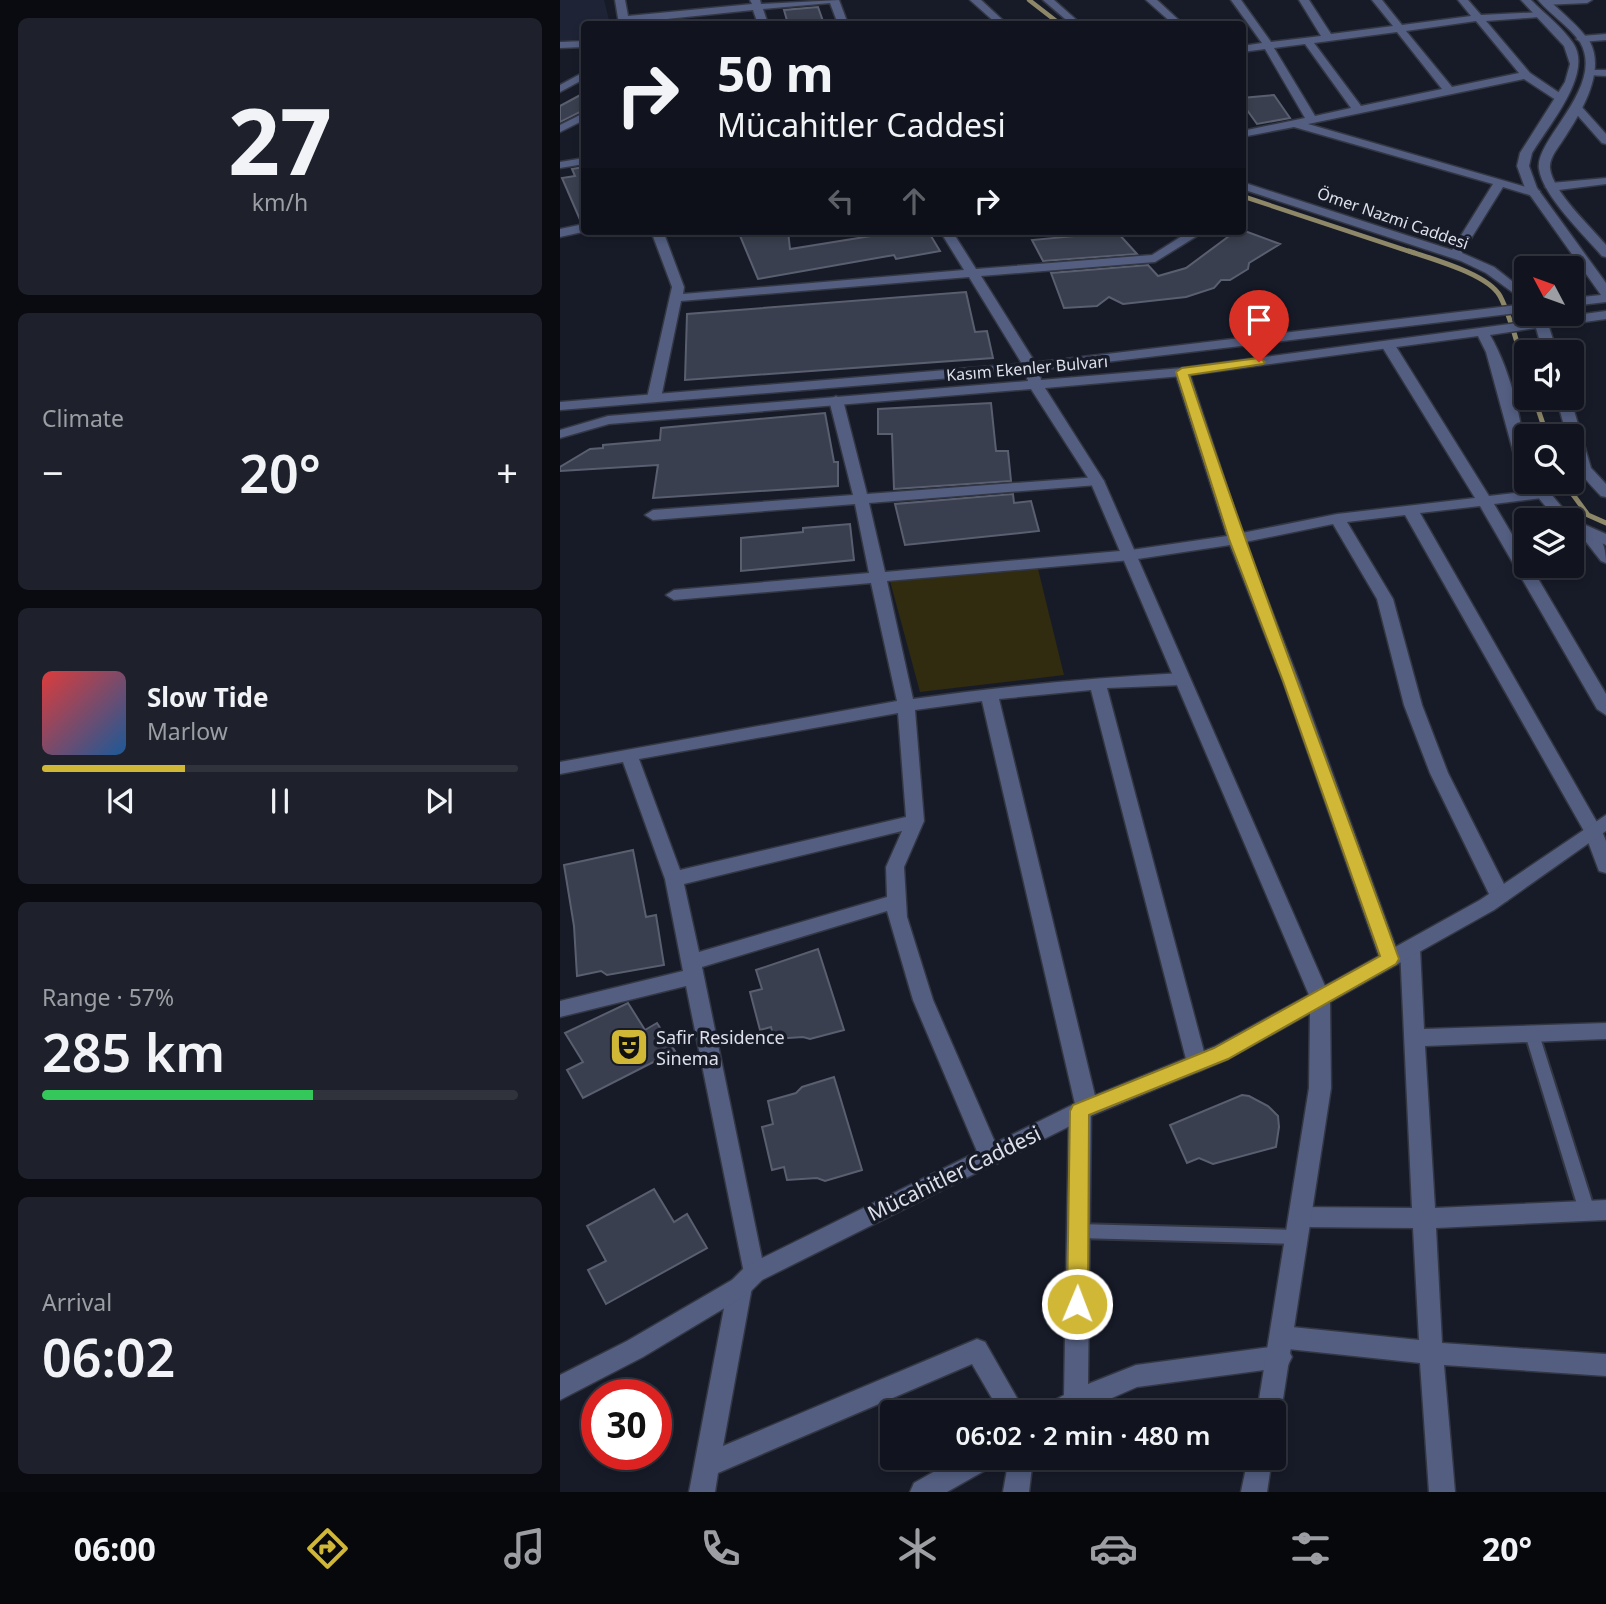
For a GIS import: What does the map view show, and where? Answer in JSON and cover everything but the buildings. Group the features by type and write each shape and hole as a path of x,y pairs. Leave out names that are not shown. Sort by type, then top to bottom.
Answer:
{"street":[{"path":"620,0 624,21"},
{"path":"631,21 756,4 834,0 842,21"},
{"path":"975,0 999,21"},
{"path":"1048,0 1072,21"},
{"path":"1151,0 1175,21"},
{"path":"1236,0 1268,46 1312,120"},
{"path":"1304,0 1328,38"},
{"path":"1377,0 1450,92"},
{"path":"1463,0 1526,75 1560,98"},
{"path":"1525,0 1569,45 1575,64 1570,82 1525,153 1523,166 1535,193 1606,292"},
{"path":"1545,2 1587,0"},
{"path":"1545,2 1587,45 1594,65 1589,85 1546,157 1544,168 1551,187 1606,253"},
{"path":"756,4 761,21"},
{"path":"1246,49 1479,18 1539,13"},
{"path":"1581,38 1606,37"},
{"path":"1308,41 1359,111"},
{"path":"560,45 581,44"},
{"path":"1592,73 1606,73"},
{"path":"1246,130 1359,111 1526,75"},
{"path":"564,86 581,77"},
{"path":"1576,107 1606,141"},
{"path":"560,130 581,118"},
{"path":"1295,123 1535,193"},
{"path":"560,165 581,162"},
{"path":"1551,187 1606,181"},
{"path":"1455,255 1500,183"},
{"name":"Ömer Nazmi Caddesi","path":"1246,186 1455,255 1490,270 1514,289"},
{"path":"561,231 581,228"},
{"path":"654,398 678,287 658,235"},
{"path":"948,235 1097,481 1320,998 1320,1088 1271,1400"},
{"path":"676,298 1155,258 1192,235"},
{"path":"1584,301 1606,298"},
{"name":"Kasım Ekenler Bulvarı","path":"560,434 608,419 836,400 1033,376 1514,310"},
{"path":"1584,319 1606,316"},
{"path":"1536,326 1544,340"},
{"name":"Kasım Ekenler Bulvarı","path":"560,406 1033,376 1182,372 1536,326"},
{"path":"1489,331 1514,429"},
{"path":"1388,345 1485,501 1606,709"},
{"path":"1182,372 1236,539 1291,681 1390,959"},
{"path":"836,400 862,500 906,704 915,821 895,867 897,917 923,1000 990,1156"},
{"path":"1567,410 1584,469 1605,492"},
{"path":"653,515 1097,481"},
{"path":"674,595 1131,555 1236,539 1337,519 1485,501 1514,493"},
{"path":"1543,494 1555,508"},
{"path":"1410,510 1599,826 1606,866"},
{"path":"1337,519 1385,598 1413,705 1439,773 1500,896"},
{"path":"1584,531 1606,540"},
{"path":"1587,533 1606,558"},
{"path":"560,768 906,704 1097,682 1182,680"},
{"path":"1097,682 1197,1063"},
{"path":"989,693 1084,1109 1066,1400"},
{"path":"629,755 674,879 747,1280 702,1492"},
{"path":"674,879 915,821"},
{"name":"Mücahitler Caddesi","path":"560,1388 635,1349 747,1280 990,1156 1084,1109 1221,1053 1500,896 1599,826"},
{"path":"560,1009 692,969 896,901"},
{"path":"1410,948 1431,1353 1443,1492"},
{"path":"1416,1038 1606,1031"},
{"path":"1299,1227 1426,1218 1597,1211"},
{"path":"1082,1400 1136,1376 1281,1347 1606,1364"},
{"path":"707,1465 977,1350 1006,1400"},
{"path":"923,1492 961,1470"},
{"path":"1016,1492 1019,1470"},
{"path":"1254,1492 1259,1470"}],"lane":[{"path":"1532,1034 1597,1211"},
{"path":"1078,1231 1299,1227"}],"shaded area":[{"path":"560,0 604,0 609,21 581,21 581,39 560,41"},
{"path":"1038,569 1064,675 920,692 890,581"}],"waterway":[{"path":"1029,0 1056,21"},
{"path":"1246,197 1414,253"},
{"path":"1409,251 1459,268 1494,288 1508,314 1516,340"},
{"path":"1538,410 1543,424"},
{"path":"1573,494 1588,515 1606,523"}],"place":[{"name":"Safir Residence Sinema","path":"629,1047"}],"route":[{"path":"1077,1304 1080,1111 1221,1053 1390,959 1291,681 1236,539 1182,372 1259,362"}]}
